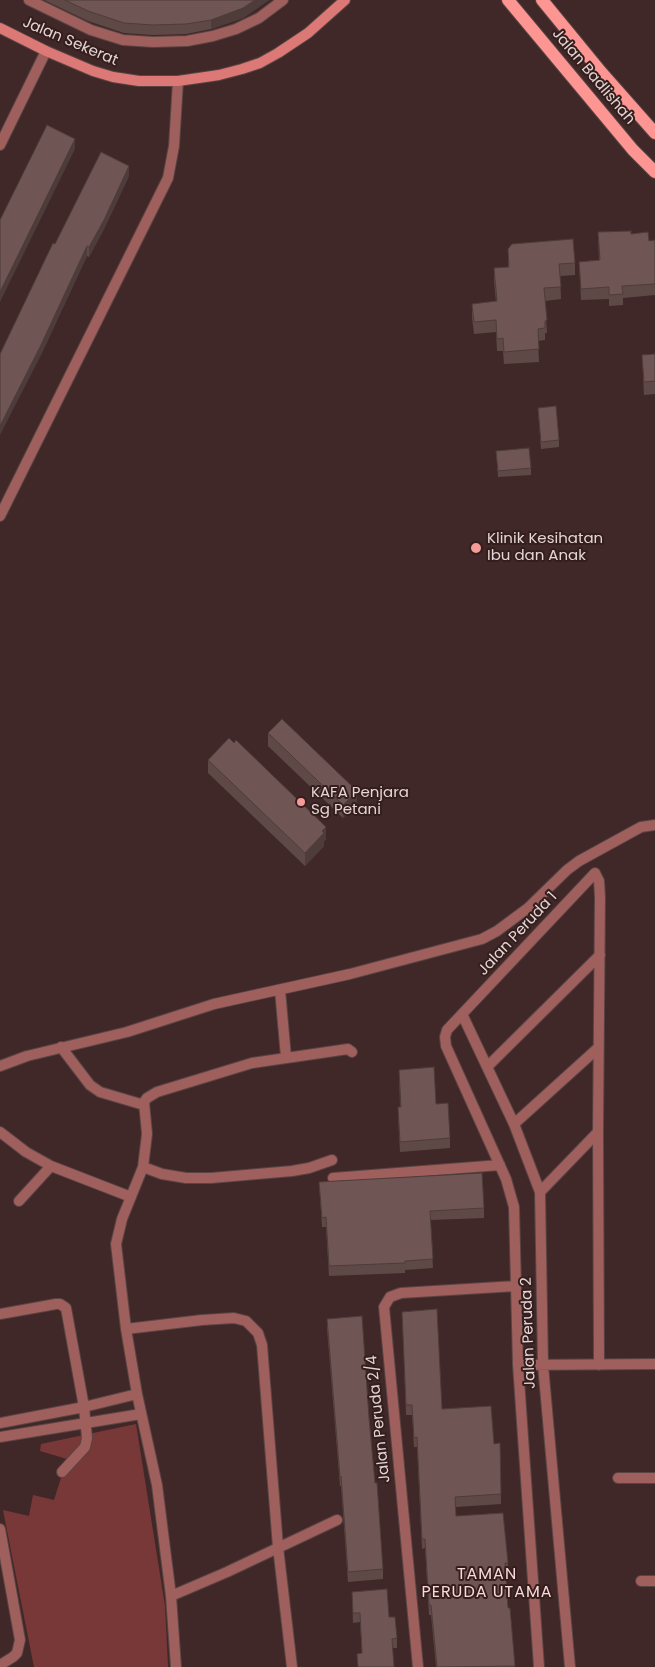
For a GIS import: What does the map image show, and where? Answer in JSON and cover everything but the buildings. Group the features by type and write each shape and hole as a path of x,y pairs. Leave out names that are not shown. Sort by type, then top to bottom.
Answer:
{"main road":[{"path":"502,0 524,20"},
{"name":"Jalan Badlishah","path":"508,0 634,150 655,172"},
{"name":"Jalan Badlishah","path":"542,0 601,72 655,133"}],"street":[{"path":"29,0 91,30 123,40 187,42 236,29 259,18 283,0"},
{"name":"Jalan Sekerat","path":"0,28 46,51 93,71 113,77 133,80 178,81 219,75 260,63 308,33 343,1"},
{"path":"0,145 46,51"},
{"path":"0,516 168,178 174,146 178,81"},
{"path":"0,1066 27,1056 127,1032 214,1004 439,952 482,939 497,932 528,908 572,865 641,827 655,825"},
{"name":"Jalan Peruda 1","path":"539,1667 518,1365 514,1207 500,1165 446,1046 445,1037 447,1030 594,873 599,881 600,955"},
{"path":"599,1365 598,1048 600,955"},
{"path":"487,1067 600,955"},
{"path":"280,990 286,1057"},
{"name":"Jalan Peruda 2","path":"462,1014 514,1124 540,1192 543,1365 570,1667"},
{"path":"61,1047 90,1085 100,1092 144,1105"},
{"path":"514,1124 598,1048"},
{"path":"176,1667 171,1596 155,1478 137,1394 126,1329 116,1244 122,1219 143,1167 146,1134 144,1105 147,1098 157,1092 252,1063 348,1049 352,1052"},
{"path":"0,1132 26,1152 51,1166 131,1197"},
{"path":"540,1192 598,1132"},
{"path":"143,1167 162,1174 186,1178 212,1178 292,1171 309,1168 332,1160"},
{"path":"333,1178 500,1165"},
{"path":"19,1201 51,1166"},
{"name":"Jalan Peruda 2/4","path":"418,1667 383,1315 384,1307 390,1297 401,1293 516,1286"},
{"path":"0,1314 56,1304 66,1308 84,1407 87,1438 84,1447 62,1472"},
{"path":"126,1329 234,1318 246,1321 258,1333 262,1345 278,1547 292,1667"},
{"path":"518,1365 655,1364"},
{"path":"0,1423 84,1407 137,1394"},
{"path":"0,1437 141,1414"},
{"path":"618,1478 655,1478"},
{"path":"171,1596 338,1520"},
{"path":"0,1529 20,1640 17,1653 0,1665"},
{"path":"641,1581 655,1581"}],"shaded area":[{"path":"136,1424 165,1606 168,1667 34,1667 3,1510 29,1516 33,1495 54,1500 67,1459 40,1451 41,1444"}],"place":[{"name":"Klinik Kesihatan Ibu dan Anak","path":"476,548"},
{"name":"KAFA Penjara Sg Petani","path":"301,802"}],"district":[{"name":"TAMAN PERUDA UTAMA","path":"487,1584"}]}
